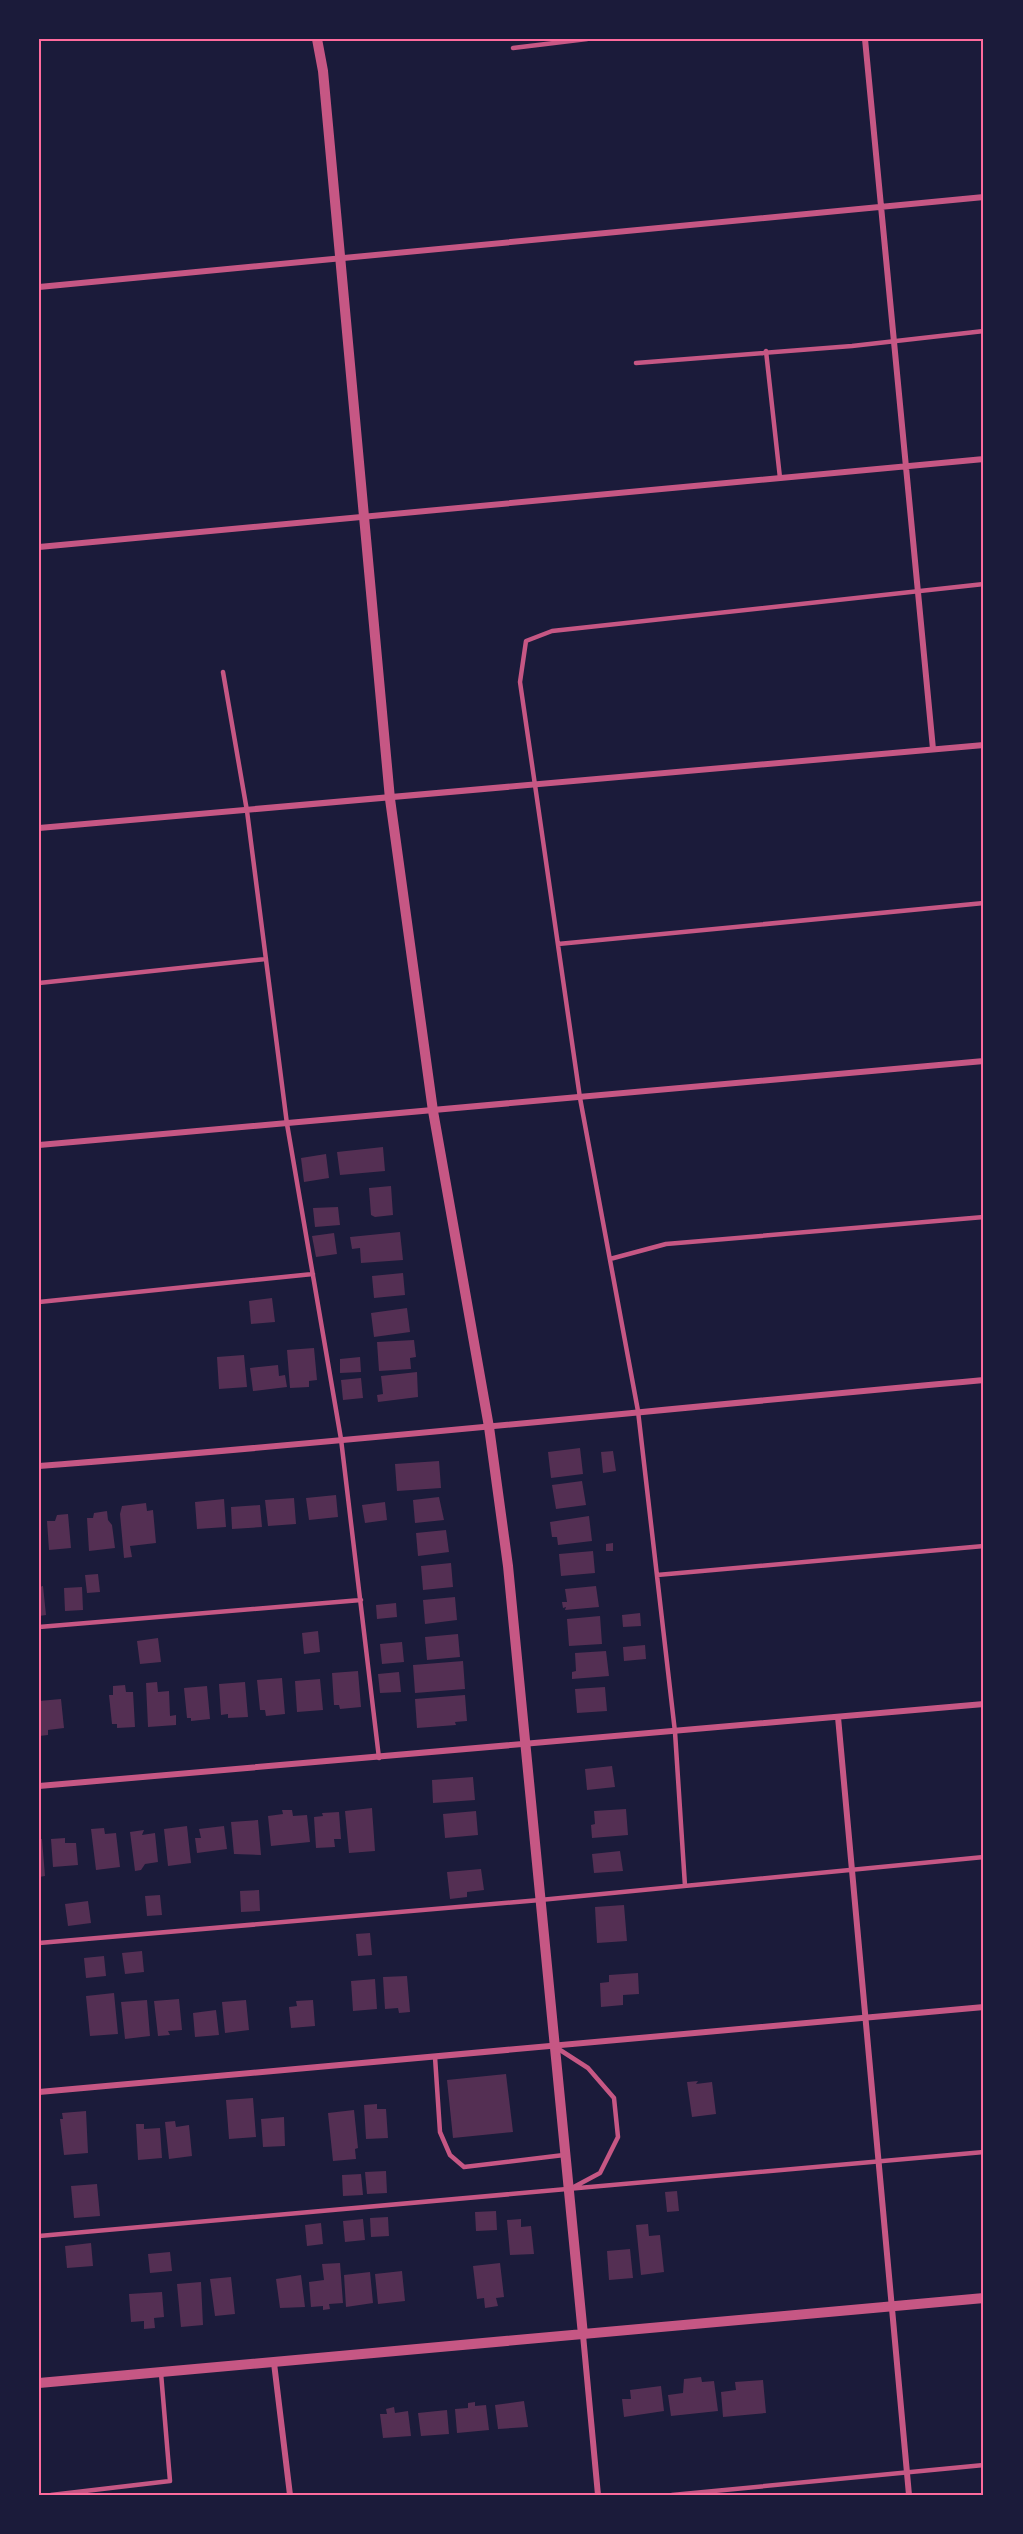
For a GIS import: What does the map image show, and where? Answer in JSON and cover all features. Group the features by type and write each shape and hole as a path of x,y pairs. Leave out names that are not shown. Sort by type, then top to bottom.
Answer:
{"street":[{"path":"316,39 323,71 390,799 433,1111 489,1426 508,1566 598,2495"},
{"path":"866,39 933,749"},
{"path":"39,288 984,197"},
{"path":"39,547 984,459"},
{"path":"39,828 390,799 984,745"},
{"path":"39,1145 984,1061"},
{"path":"39,1466 984,1380"},
{"path":"39,1786 984,1704"},
{"path":"838,1717 909,2495"},
{"path":"39,2092 984,2007"},
{"path":"39,2383 984,2298"},
{"path":"274,2363 290,2495"}],"lane":[{"path":"513,48 587,39"},
{"path":"636,363 852,346 894,339 984,330"},
{"path":"766,351 780,478"},
{"path":"685,1886 675,1732 638,1411 580,1098 520,682 526,641 552,631 984,584"},
{"path":"223,672 247,811 287,1124 341,1439 379,1758"},
{"path":"558,944 984,903"},
{"path":"39,983 266,959"},
{"path":"610,1259 666,1245 984,1216"},
{"path":"39,1302 313,1274"},
{"path":"657,1575 984,1546"},
{"path":"39,1627 361,1600"},
{"path":"39,1943 540,1900 984,1857"},
{"path":"553,2046 588,2067 614,2098 618,2138 600,2173 567,2190"},
{"path":"435,2056 440,2132 450,2156 464,2166 564,2155"},
{"path":"39,2236 984,2152"},
{"path":"51,2495 170,2481 161,2373"},
{"path":"672,2495 984,2465"}],"building":[{"path":"383,1147 385,1171 340,1175 337,1152"},
{"path":"326,1154 329,1178 304,1182 301,1158"},
{"path":"391,1186 393,1215 375,1217 371,1215 369,1188"},
{"path":"338,1207 340,1225 315,1227 313,1208"},
{"path":"400,1232 403,1260 361,1263 360,1248 352,1249 350,1237"},
{"path":"334,1233 337,1254 316,1257 312,1236"},
{"path":"403,1273 405,1295 374,1298 372,1276"},
{"path":"272,1298 275,1322 251,1324 249,1301"},
{"path":"407,1308 410,1332 374,1337 371,1313"},
{"path":"414,1340 416,1357 410,1358 411,1369 379,1371 377,1342"},
{"path":"314,1348 317,1380 309,1381 309,1387 290,1388 287,1350"},
{"path":"244,1355 247,1387 219,1389 217,1357"},
{"path":"360,1357 361,1372 340,1373 340,1359"},
{"path":"278,1365 279,1376 285,1375 287,1387 253,1391 250,1368"},
{"path":"417,1372 418,1397 378,1402 377,1395 383,1394 381,1376"},
{"path":"361,1378 363,1398 343,1400 341,1380"},
{"path":"580,1448 583,1474 551,1478 548,1452"},
{"path":"613,1451 616,1471 603,1473 601,1452"},
{"path":"439,1461 441,1488 397,1491 395,1464"},
{"path":"582,1481 586,1505 556,1509 552,1485"},
{"path":"336,1495 338,1517 309,1520 306,1498"},
{"path":"439,1497 444,1520 415,1523 413,1500"},
{"path":"294,1498 296,1524 268,1526 265,1500"},
{"path":"224,1499 226,1527 197,1529 195,1502"},
{"path":"385,1502 387,1520 365,1523 362,1505"},
{"path":"146,1503 147,1511 153,1510 156,1543 130,1546 132,1557 124,1558 120,1514 122,1506"},
{"path":"260,1505 262,1527 232,1529 231,1507"},
{"path":"107,1511 108,1520 112,1525 115,1548 89,1551 87,1518 93,1518 94,1513"},
{"path":"68,1514 71,1548 49,1550 47,1521 55,1521 57,1515"},
{"path":"589,1516 592,1541 558,1545 557,1537 552,1537 550,1522"},
{"path":"446,1530 449,1552 418,1556 416,1533"},
{"path":"613,1543 613,1551 606,1551 606,1544"},
{"path":"593,1551 595,1573 561,1576 559,1554"},
{"path":"451,1563 453,1587 423,1590 421,1566"},
{"path":"98,1574 100,1592 87,1593 85,1575"},
{"path":"43,1586 46,1615 39,1616 39,1587"},
{"path":"596,1586 599,1607 565,1610 566,1607 563,1608 562,1602 567,1602 565,1589"},
{"path":"82,1587 83,1610 65,1611 64,1588"},
{"path":"455,1597 457,1620 425,1624 423,1600"},
{"path":"396,1603 397,1617 377,1619 376,1605"},
{"path":"640,1613 641,1626 623,1627 622,1615"},
{"path":"600,1616 602,1644 569,1646 567,1619"},
{"path":"318,1631 320,1652 304,1654 302,1633"},
{"path":"458,1634 460,1657 427,1660 425,1637"},
{"path":"158,1638 161,1662 140,1664 137,1641"},
{"path":"402,1642 404,1662 382,1664 380,1644"},
{"path":"645,1645 646,1659 624,1661 623,1647"},
{"path":"606,1651 609,1676 572,1679 572,1672 576,1671 575,1653"},
{"path":"463,1661 465,1689 415,1693 413,1665"},
{"path":"358,1671 361,1707 340,1709 339,1705 334,1705 332,1673"},
{"path":"399,1672 401,1692 380,1693 378,1674"},
{"path":"282,1678 285,1714 266,1716 265,1710 260,1710 257,1680"},
{"path":"320,1679 323,1710 297,1712 295,1681"},
{"path":"157,1682 158,1692 169,1691 170,1716 176,1715 176,1725 148,1727 146,1683"},
{"path":"245,1682 248,1717 228,1718 228,1714 221,1715 219,1684"},
{"path":"125,1685 126,1692 133,1692 135,1727 117,1728 117,1724 112,1724 109,1695 113,1695 113,1686"},
{"path":"207,1686 210,1719 191,1721 191,1718 187,1718 184,1688"},
{"path":"605,1687 607,1711 577,1713 575,1689"},
{"path":"465,1695 467,1721 455,1722 456,1725 417,1728 415,1699"},
{"path":"61,1699 64,1728 48,1730 48,1735 39,1736 39,1701"},
{"path":"612,1766 615,1787 587,1790 585,1769"},
{"path":"473,1777 475,1800 433,1803 432,1780"},
{"path":"372,1808 375,1851 349,1853 345,1811"},
{"path":"626,1809 628,1835 592,1838 591,1825 595,1824 594,1811"},
{"path":"282,1810 292,1810 293,1816 307,1815 310,1842 271,1846 268,1816 283,1814"},
{"path":"476,1811 478,1835 445,1838 443,1814"},
{"path":"339,1812 341,1839 334,1839 335,1847 316,1848 314,1817 323,1816 322,1813"},
{"path":"258,1820 261,1855 234,1854 231,1822"},
{"path":"187,1826 191,1863 168,1866 164,1829"},
{"path":"224,1826 227,1849 197,1853 195,1838 201,1838 199,1829"},
{"path":"104,1828 105,1834 116,1833 120,1867 96,1870 91,1829"},
{"path":"144,1830 142,1835 155,1833 158,1862 145,1864 141,1870 135,1871 130,1832"},
{"path":"65,1838 65,1843 76,1843 78,1865 53,1867 51,1839"},
{"path":"39,1839 42,1839 45,1876 39,1877"},
{"path":"620,1851 623,1871 594,1873 592,1854"},
{"path":"481,1869 484,1890 467,1892 467,1897 450,1899 447,1872"},
{"path":"259,1890 260,1911 241,1912 240,1891"},
{"path":"160,1895 162,1915 147,1916 145,1896"},
{"path":"88,1901 91,1923 68,1926 65,1904"},
{"path":"624,1905 627,1941 597,1943 595,1907"},
{"path":"370,1933 372,1955 358,1956 356,1934"},
{"path":"142,1951 144,1972 125,1974 122,1953"},
{"path":"104,1956 106,1976 86,1978 84,1958"},
{"path":"638,1973 639,1994 623,1995 623,2005 601,2007 600,1983 609,1982 609,1975"},
{"path":"407,1976 410,2012 399,2013 398,2008 385,2009 383,1977"},
{"path":"375,1979 377,2009 353,2011 351,1981"},
{"path":"114,1993 118,2034 90,2036 86,1996"},
{"path":"179,1999 182,2030 168,2031 170,2035 158,2036 154,2001"},
{"path":"147,2000 150,2036 125,2039 121,2002"},
{"path":"246,2000 249,2030 225,2033 222,2002"},
{"path":"313,2000 315,2026 291,2028 289,2007 297,2006 296,2001"},
{"path":"216,2010 219,2035 195,2037 193,2013"},
{"path":"506,2074 513,2132 453,2138 447,2080"},
{"path":"698,2081 696,2084 712,2082 716,2114 692,2117 687,2082"},
{"path":"253,2098 256,2137 229,2139 226,2100"},
{"path":"377,2104 377,2109 386,2109 388,2138 366,2139 364,2105"},
{"path":"354,2110 358,2148 355,2149 356,2159 333,2161 328,2113"},
{"path":"86,2111 88,2153 64,2155 60,2119 63,2119 62,2113"},
{"path":"284,2117 285,2146 263,2147 261,2119"},
{"path":"175,2121 176,2127 189,2125 192,2156 169,2159 165,2122"},
{"path":"136,2124 144,2124 144,2129 160,2128 162,2158 138,2160"},
{"path":"386,2171 387,2193 367,2194 365,2172"},
{"path":"361,2174 363,2195 343,2196 342,2175"},
{"path":"97,2184 100,2216 74,2218 71,2186"},
{"path":"677,2191 679,2211 667,2212 665,2192"},
{"path":"496,2211 497,2230 476,2231 475,2212"},
{"path":"388,2217 389,2236 371,2237 370,2218"},
{"path":"363,2219 365,2240 345,2242 343,2221"},
{"path":"521,2219 521,2227 531,2226 534,2254 510,2255 507,2220"},
{"path":"321,2223 323,2244 307,2246 305,2225"},
{"path":"648,2224 649,2236 660,2235 664,2272 641,2275 636,2225"},
{"path":"91,2243 93,2266 67,2268 65,2246"},
{"path":"630,2249 633,2278 609,2280 607,2251"},
{"path":"170,2252 172,2271 150,2273 148,2254"},
{"path":"340,2263 343,2303 329,2304 330,2309 323,2310 323,2306 311,2307 309,2282 324,2280 322,2264"},
{"path":"500,2263 504,2297 496,2298 498,2306 485,2308 484,2298 477,2299 473,2266"},
{"path":"402,2271 405,2301 378,2304 375,2274"},
{"path":"370,2272 373,2303 346,2307 344,2275"},
{"path":"301,2275 305,2307 280,2308 276,2279"},
{"path":"231,2277 235,2314 215,2316 210,2279"},
{"path":"201,2282 203,2325 181,2327 177,2284"},
{"path":"162,2292 164,2317 154,2318 155,2328 144,2329 144,2321 131,2322 129,2294"},
{"path":"701,2377 702,2382 714,2381 718,2411 671,2416 668,2395 683,2393 684,2379"},
{"path":"763,2380 766,2413 723,2417 721,2392 736,2390 735,2382"},
{"path":"661,2386 664,2411 624,2417 622,2399 631,2399 630,2390"},
{"path":"524,2401 528,2427 498,2429 495,2405"},
{"path":"475,2402 475,2406 486,2405 489,2430 457,2433 455,2409 468,2408 468,2403"},
{"path":"394,2407 395,2413 408,2411 411,2436 383,2438 380,2414 387,2414 386,2409"},
{"path":"447,2410 449,2434 421,2436 418,2413"}]}
